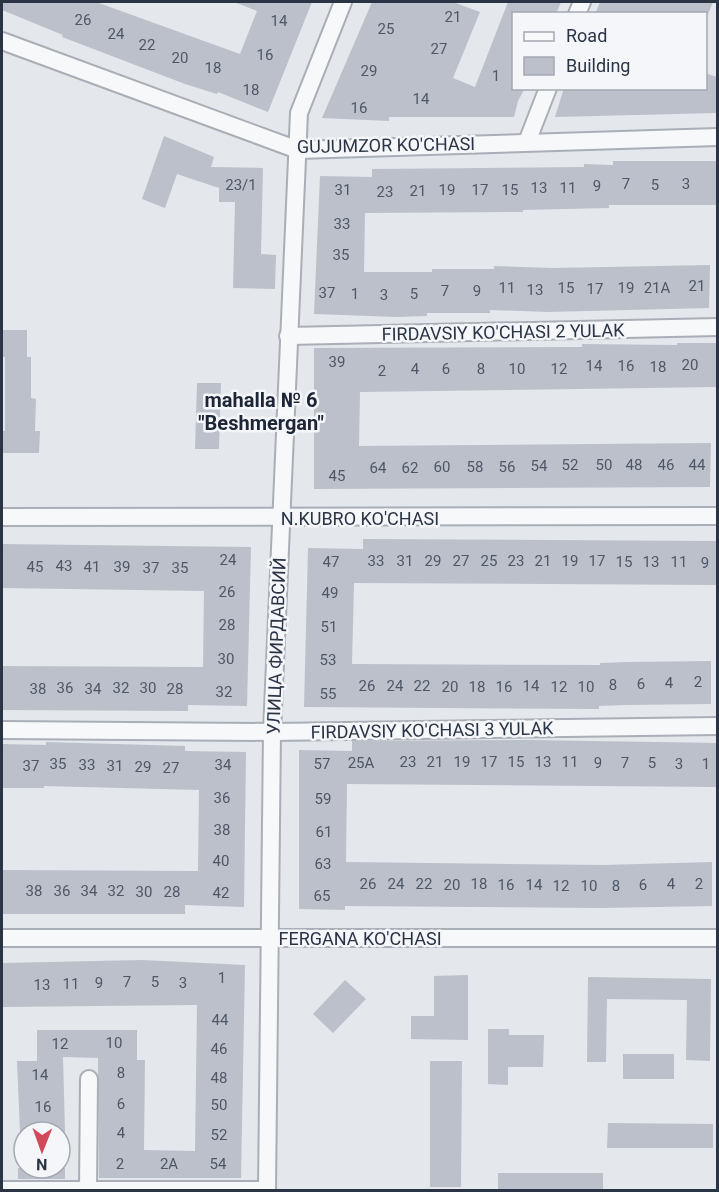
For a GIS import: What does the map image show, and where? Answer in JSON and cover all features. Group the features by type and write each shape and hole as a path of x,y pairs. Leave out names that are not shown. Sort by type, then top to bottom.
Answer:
{"street":[{"name":"УЛИЦА ФИРДАВСИЙ","path":"267,1190 272,732 298,113 343,2"},
{"name":"GUJUMZOR KO'CHASI","path":"2,41 298,150 717,137"},
{"path":"527,142 547,90"},
{"name":"FIRDAVSIY KO'CHASI 2 YULAK","path":"288,336 717,327"},
{"name":"N.KUBRO KO'CHASI","path":"2,517 282,519 717,516"},
{"name":"FIRDAVSIY KO'CHASI 3 YULAK","path":"2,730 272,732 717,726"},
{"name":"FERGANA KO'CHASI","path":"2,938 717,938"},
{"path":"88,1190 89,1079"},
{"path":"2,1190 267,1190"}],"building":[{"path":"2,2 96,2 240,54 257,11 234,2 312,2 268,112 218,92 217,94 185,84 62,37 63,35 2,10"},
{"path":"372,2 453,2 480,12 453,78 475,87 508,2 561,2 557,12 512,12 512,90 524,90 514,117 389,117 389,121 322,118"},
{"path":"600,2 713,2 708,14 707,12 596,12"},
{"path":"707,74 717,77 717,113 555,117 563,90 707,90"},
{"path":"164,136 214,157 211,167 263,168 261,254 276,255 275,289 233,288 235,202 219,202 219,188 177,174 165,208 142,199"},
{"path":"613,161 717,161 717,205 609,205 609,208 523,210 523,212 365,213 364,272 432,272 432,269 494,269 494,266 553,268 710,265 709,308 548,312 490,310 490,313 427,313 427,316 397,317 314,314 320,176 372,177 372,169 584,167 584,164 613,165"},
{"path":"2,330 27,330 27,357 31,357 31,398 36,399 35,431 40,431 39,453 2,453 2,431 5,431 5,357 2,357"},
{"path":"677,343 717,343 717,387 360,392 359,446 711,443 710,487 314,489 314,348 582,347 582,344 677,345"},
{"path":"197,383 221,383 219,449 195,449"},
{"path":"363,539 717,541 717,585 354,583 352,664 600,665 600,663 711,661 711,704 599,706 599,709 304,707 308,548 363,549"},
{"path":"2,544 251,547 247,706 188,705 188,711 2,710 2,666 203,667 204,591 2,588"},
{"path":"530,740 717,743 717,787 347,784 346,862 603,865 712,862 712,906 601,908 345,906 345,910 299,909 299,750 352,751 352,741"},
{"path":"46,742 185,746 185,751 246,752 244,907 185,905 185,914 2,914 2,870 198,871 199,790 44,786 44,788 2,788 2,744 46,745"},
{"path":"142,960 245,965 241,1178 99,1178 98,1058 63,1057 65,1120 19,1120 17,1061 37,1061 37,1030 137,1030 137,1060 145,1060 144,1150 195,1151 197,1005 2,1007 2,963"},
{"path":"468,975 468,1040 411,1039 411,1016 434,1016 434,976"},
{"path":"588,977 711,979 710,1061 686,1060 687,1000 607,999 606,1062 587,1062"},
{"path":"345,980 366,999 333,1033 313,1014"},
{"path":"488,1029 509,1029 509,1035 544,1035 543,1067 508,1067 508,1085 488,1084"},
{"path":"623,1054 674,1054 674,1079 623,1079"},
{"path":"430,1061 462,1061 461,1187 430,1187"},
{"path":"608,1123 713,1124 713,1148 607,1148"},
{"path":"498,1173 603,1173 603,1191 498,1191"}],"district":[{"name":"mahalla № 6 \"Beshmergan\"","path":"261,412"}]}
